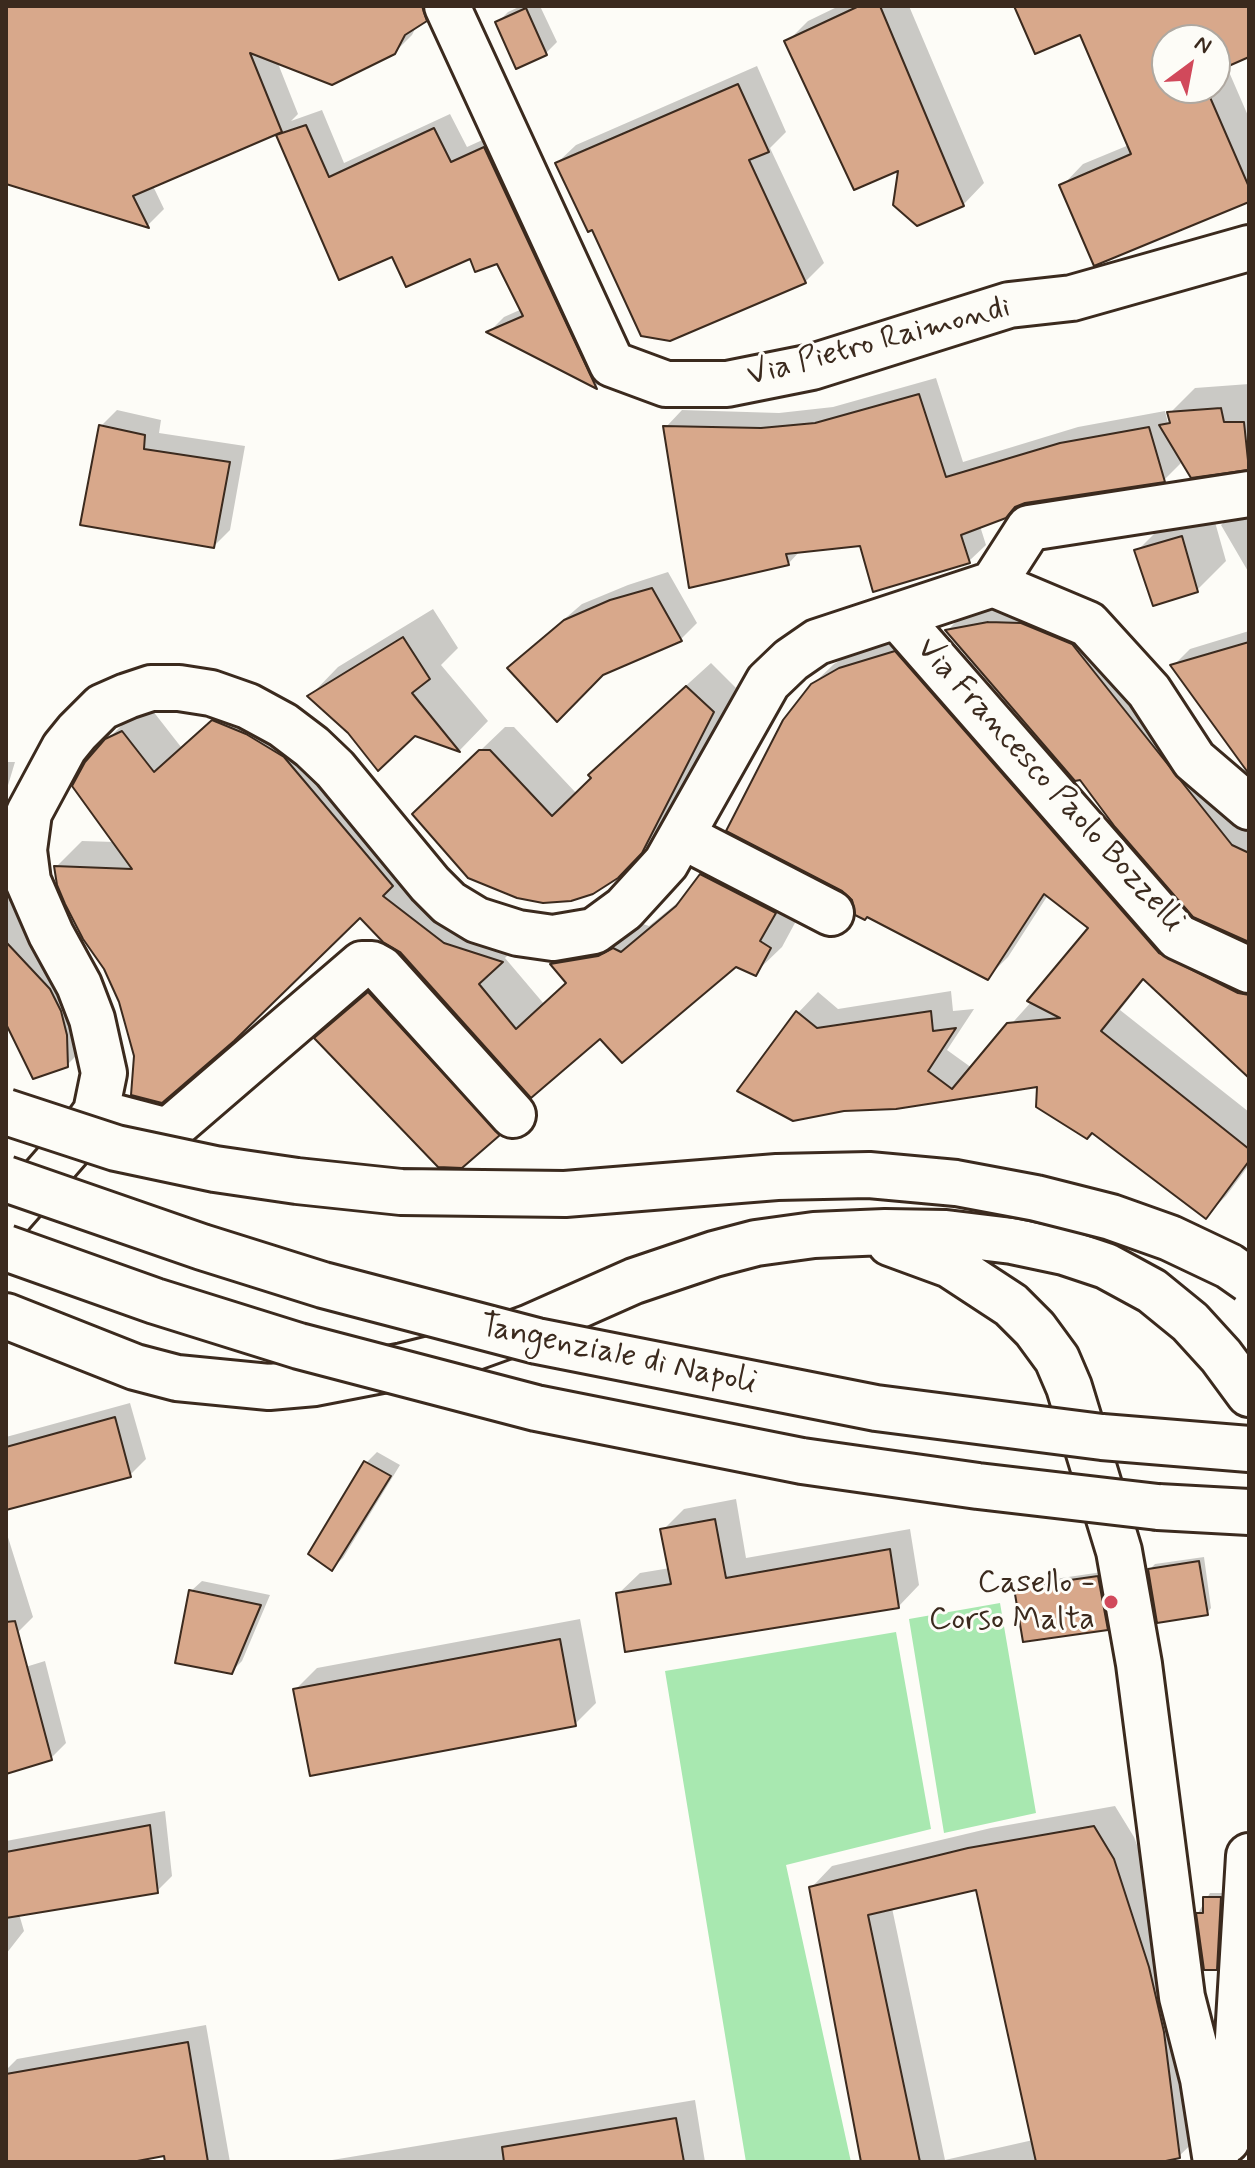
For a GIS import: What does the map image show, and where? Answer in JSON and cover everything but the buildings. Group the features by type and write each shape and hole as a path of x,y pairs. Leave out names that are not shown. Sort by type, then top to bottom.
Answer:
{"main road":[{"name":"Via Pietro Raimondi","path":"447,6 612,364 666,384 727,384 812,367 1009,305 1072,298 1249,248"},
{"path":"6,1220 75,1141 96,1112 104,1073 92,1019 79,985 51,934 28,881 24,850 29,813 45,780 64,748 102,707 151,688 179,688 248,706 283,725 335,769 449,903 477,920 518,933 553,938 594,931 624,909 666,863 768,682 791,660 817,642 993,584 1029,528 1249,494"},
{"path":"993,584 1088,624 1149,691 1194,760 1249,807"},
{"name":"Via Francesco Paolo Bozzelli","path":"897,616 1178,937 1249,970"},
{"path":"682,836 831,913"},
{"path":"96,1112 168,1131 362,964 372,964 381,969 513,1115"},
{"path":"6,1112 116,1148 215,1169 401,1192 565,1194 777,1177 869,1175 956,1183 1036,1198 1111,1217 1170,1238 1229,1266 1249,1280"},
{"name":"Tangenziale di Napoli","path":"6,1179 323,1285 537,1341 758,1387 891,1410 1102,1437 1249,1449"},
{"path":"6,1316 122,1362 177,1378 269,1387 315,1383 467,1350 528,1328 634,1281 756,1243 814,1235 946,1233 1012,1241 1064,1252 1106,1266 1152,1291 1190,1322 1221,1356 1249,1394"},
{"path":"814,1235 877,1240 950,1265 1011,1305 1035,1329 1057,1359 1069,1387 1119,1551 1139,1664 1182,1997 1203,2079 1216,2162"},
{"name":"Tangenziale di Napoli","path":"6,1248 155,1301 299,1346 536,1408 802,1461 1158,1507 1249,1512"},
{"path":"1223,2162 1234,2103 1249,1856"}],"green space":[{"path":"1000,1603 1036,1813 944,1833 909,1619"},
{"path":"896,1632 931,1829 786,1865 851,2162 746,2162 665,1671"}],"place":[{"name":"Casello - Corso Malta","path":"1111,1602"}]}
